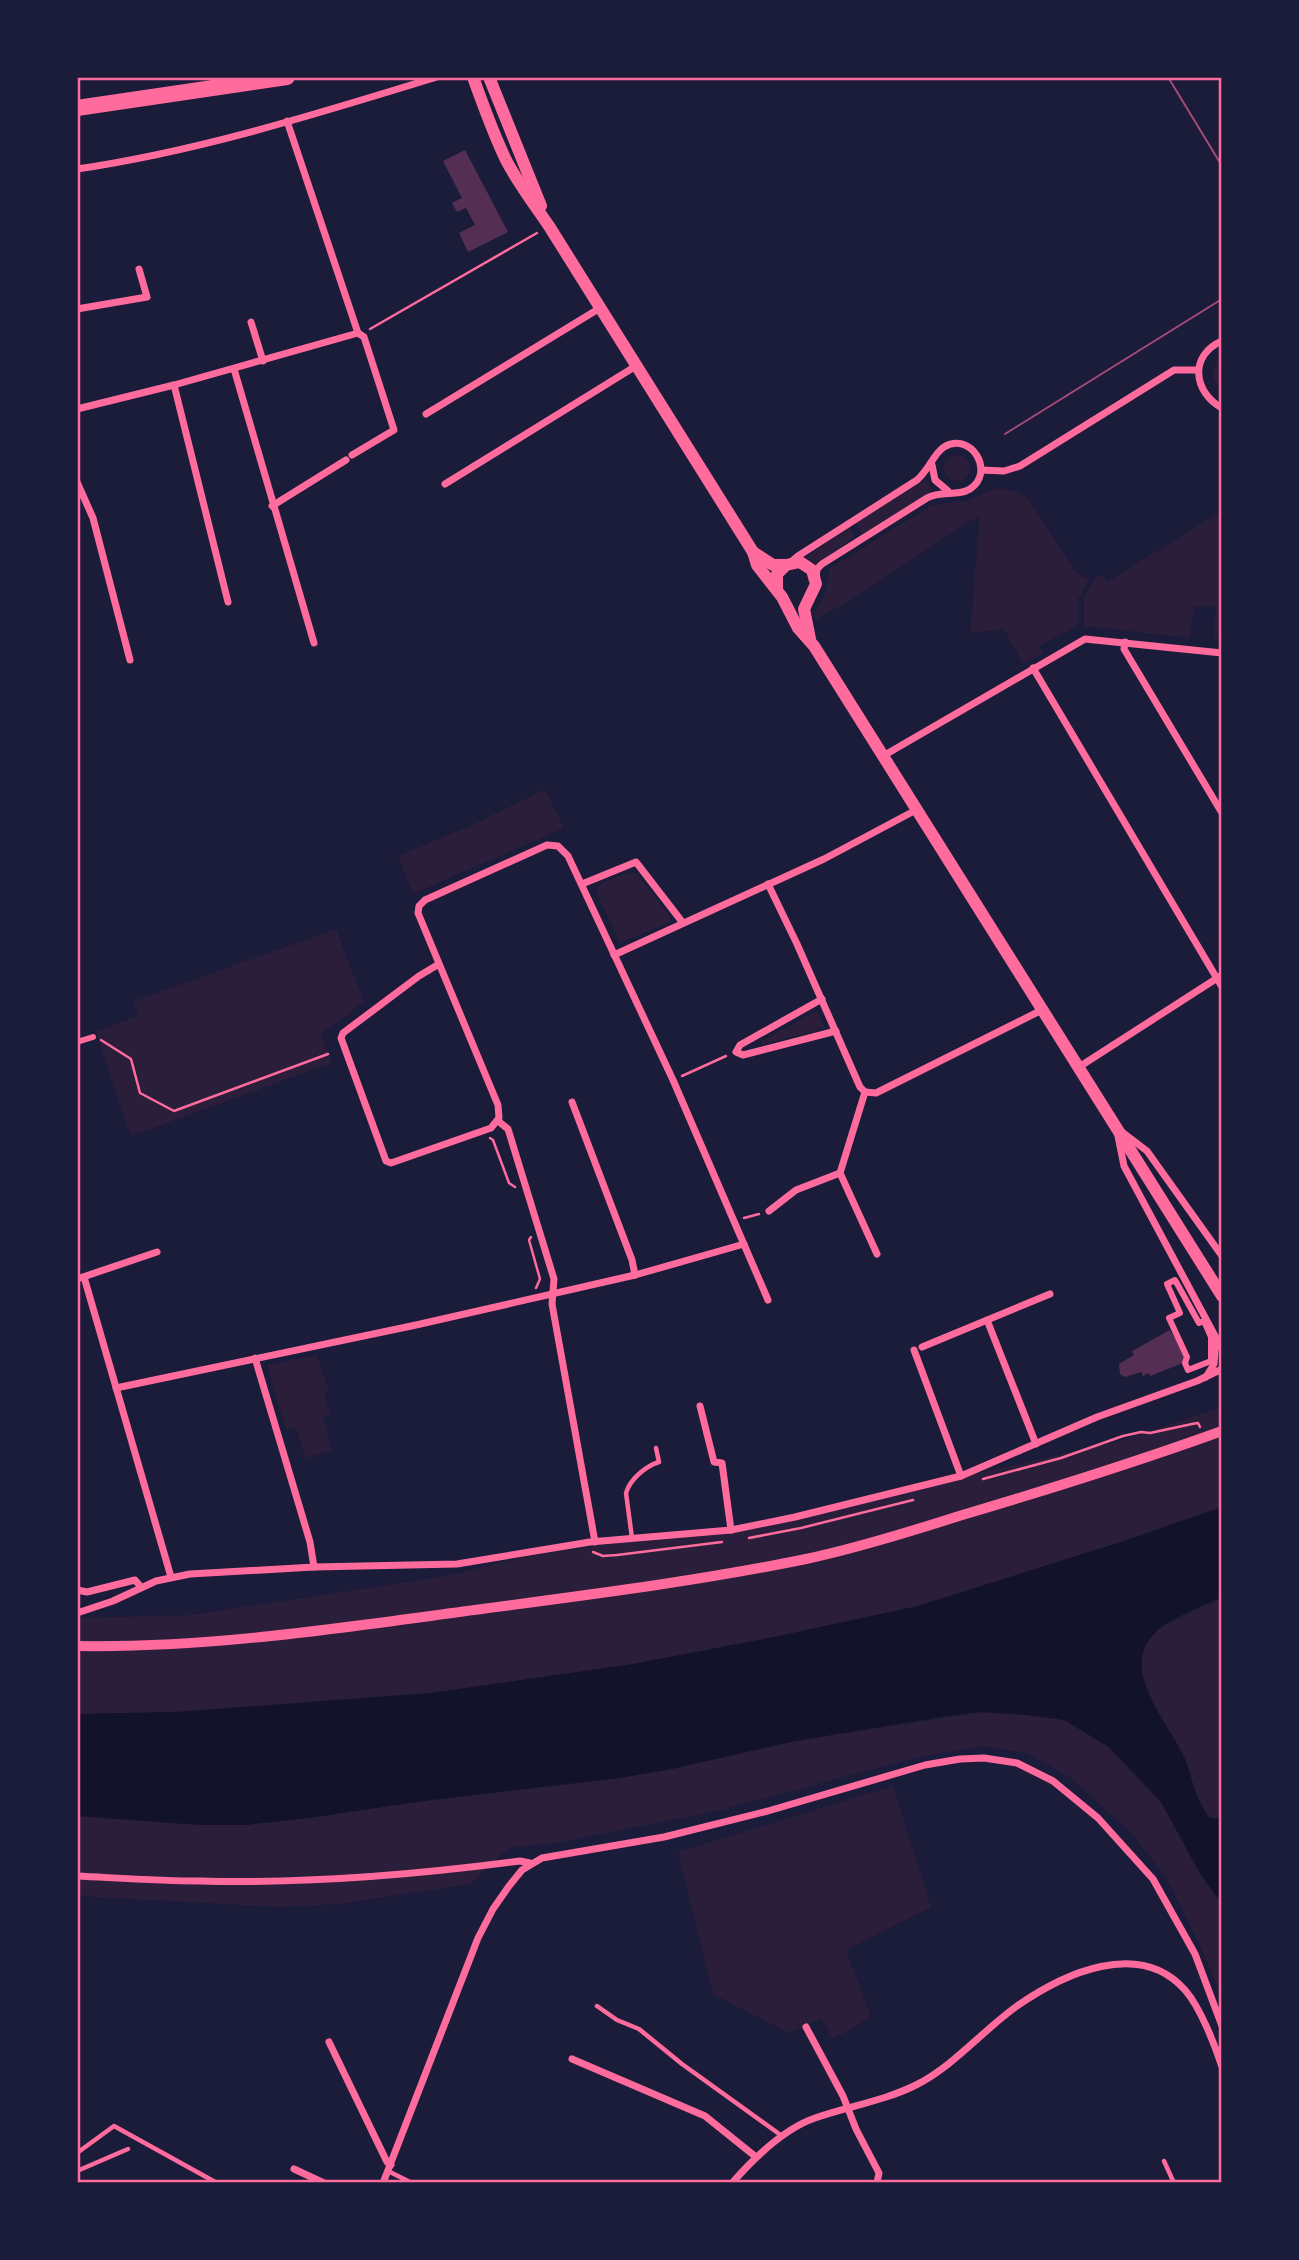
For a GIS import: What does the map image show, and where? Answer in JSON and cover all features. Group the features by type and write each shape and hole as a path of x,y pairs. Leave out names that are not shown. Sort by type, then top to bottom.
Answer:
{"highway":[{"path":"77,108 287,77"}],"main road":[{"path":"473,77 507,162 753,552 757,565 780,594 797,628 810,640 1222,1296"},
{"path":"489,77 549,226"},
{"path":"753,552 773,565 804,564 812,570 816,579 814,591 804,615 810,640"},
{"path":"780,594 778,574 788,564"},
{"path":"780,594 797,603 809,598"}],"street":[{"path":"77,169 153,157 214,142 437,77"},
{"path":"272,506 394,430 364,337 358,333 287,121"},
{"path":"77,309 147,297 139,270"},
{"path":"426,414 600,308"},
{"path":"251,322 263,361"},
{"path":"77,409 234,369 358,333"},
{"path":"1222,341 1209,349 1198,370 1203,393 1211,402 1222,408"},
{"path":"445,484 636,366"},
{"path":"234,369 314,643"},
{"path":"981,470 1004,471 1020,466 1174,370 1198,370"},
{"path":"174,385 228,602"},
{"path":"788,564 917,481 932,464 940,449 961,443 978,455 981,470 972,487 963,492 933,495 825,562 817,569 816,579"},
{"path":"932,464 938,485 953,492"},
{"path":"77,482 93,519 130,660"},
{"path":"883,756 1085,639 1222,653"},
{"path":"1125,642 1124,649 1222,813"},
{"path":"1033,668 1219,976 1222,987"},
{"path":"614,955 824,859 916,810"},
{"path":"439,964 343,1033 341,1038 386,1161 391,1163 491,1128 498,1121 498,1105 418,913 419,906 425,900 547,845 558,846 564,850 582,884 673,1080 768,1300"},
{"path":"582,884 636,862 683,923"},
{"path":"768,884 860,1087 865,1092 876,1093 1042,1010"},
{"path":"1079,1067 1219,976"},
{"path":"822,999 740,1045 736,1052 743,1055 836,1031"},
{"path":"77,1042 93,1037"},
{"path":"865,1092 840,1173 877,1254"},
{"path":"572,1102 632,1260 635,1275"},
{"path":"498,1121 508,1129 554,1279 552,1304 555,1325 595,1542"},
{"path":"1117,1129 1147,1151 1222,1256"},
{"path":"1117,1129 1124,1166 1222,1349"},
{"path":"769,1211 796,1190 840,1173"},
{"path":"116,1388 416,1325 635,1275 744,1244"},
{"path":"157,1252 80,1278 116,1388 171,1577"},
{"path":"1175,1280 1199,1323 1204,1321 1211,1336 1211,1361 1188,1370 1185,1363 1187,1357 1170,1318 1180,1313 1167,1284 1175,1280"},
{"path":"961,1476 918,1348 1050,1294"},
{"path":"987,1320 1037,1444"},
{"path":"1205,1377 1214,1364 1216,1339"},
{"path":"255,1358 310,1542 314,1567"},
{"path":"77,1613 171,1577 314,1567 457,1564 595,1542 731,1530 856,1504 961,1476 1097,1417 1222,1369"},
{"path":"700,1406 714,1462 722,1463 731,1530"},
{"path":"77,1646 180,1645 257,1639 570,1597 809,1559 994,1506 1222,1431"},
{"path":"77,1590 87,1592 135,1580 141,1587"},
{"path":"77,1876 201,1882 317,1880 451,1870 520,1861 530,1863 552,1856 664,1838 925,1765 984,1758 1017,1763 1053,1781 1098,1818 1153,1880 1195,1954 1222,2026"},
{"path":"383,2183 482,1929 509,1886 530,1863"},
{"path":"732,2183 756,2157 812,2119 886,2098 937,2073 1015,2007 1047,1988 1096,1967 1118,1963 1145,1965 1167,1975 1185,1990 1212,2041 1222,2067"},
{"path":"806,2026 879,2173 877,2183"},
{"path":"329,2042 389,2168"},
{"path":"572,2059 705,2116 756,2157"},
{"path":"294,2169 324,2183"}],"lane":[{"path":"632,1538 627,1488 648,1465 659,1462 656,1448"},
{"path":"597,2006 617,2020 639,2029 682,2064 783,2137"},
{"path":"77,2153 114,2126 217,2183"},
{"path":"77,2171 128,2149"},
{"path":"1164,2161 1174,2183"},
{"path":"389,2168 412,2183"}],"path":[{"path":"358,333 370,329 549,226"},
{"path":"93,1037 97,1042 102,1040 131,1059 140,1093 174,1111 328,1054"},
{"path":"682,1076 736,1052"},
{"path":"485,1139 490,1137 493,1140 509,1183 519,1190"},
{"path":"744,1218 769,1211"},
{"path":"533,1232 530,1240 540,1279 536,1287"},
{"path":"981,1479 1061,1458 1132,1434 1198,1423 1201,1427"}],"shaded area":[{"path":"1222,356 1222,391 1213,374 1215,365"},
{"path":"957,455 967,458 970,468 967,478 957,481 947,478 944,468 947,458"},
{"path":"927,479 933,490 862,534 856,523"},
{"path":"1000,488 1019,492 1028,498 1074,570 1090,579 1078,599 1078,625 1039,646 1043,653 1023,664 1004,629 970,633 980,515 815,620 814,612 825,595 829,569 929,507 963,501"},
{"path":"1222,511 1222,639 1214,638 1216,607 1194,605 1190,638 1084,626 1084,597 1097,576 1102,576 1107,582"},
{"path":"849,528 855,538 816,563 806,557"},
{"path":"545,789 564,828 413,894 398,856 470,826"},
{"path":"630,872 637,874 670,916 670,920 622,942 619,941 596,891 601,883"},
{"path":"336,929 364,1002 321,1034 332,1063 131,1136 96,1031 138,1016 134,1001"},
{"path":"817,1011 825,1028 762,1045 761,1041"},
{"path":"317,1355 329,1392 324,1394 330,1415 323,1417 332,1451 305,1458 296,1427 286,1430 267,1365"},
{"path":"1222,1407 1222,1507 918,1606 633,1664 431,1693 177,1712 77,1714 77,1618 191,1615 447,1576 523,1557 636,1540 731,1533 1120,1441"},
{"path":"1222,1507 1222,1597 1175,1618 1159,1629 1144,1650 1141,1665 1150,1697 1184,1757 1200,1803 1208,1817 1222,1819 1222,1834 1218,1835 1222,1842 1222,1904 1201,1875 1161,1802 1109,1747 1064,1720 1017,1714 981,1712 946,1716 795,1741 619,1778 245,1825 200,1825 77,1816 77,1714 177,1712 431,1693 633,1664 918,1606"},
{"path":"1222,1597 1222,1842 1195,1791 1185,1759 1158,1712 1141,1674 1141,1663 1144,1648 1161,1627"},
{"path":"981,1712 1046,1716 1065,1720 1109,1747 1161,1802 1201,1875 1222,1904 1222,1998 1200,1945 1166,1877 1132,1834 1071,1778 1025,1753 982,1746 915,1758 717,1811 555,1843 509,1848 470,1884 339,1904 279,1907 77,1896 77,1816 200,1825 245,1825 308,1818 423,1801 619,1778 795,1741"},
{"path":"893,1786 931,1907 846,1950 871,2017 833,2039 821,2018 789,2033 713,1994 678,1852"}],"building":[{"path":"465,150 508,232 468,252 459,233 475,225 466,208 457,212 452,203 462,198 443,161"},
{"path":"1170,1330 1187,1357 1183,1363 1150,1376 1149,1373 1143,1376 1141,1372 1125,1377 1120,1374 1119,1364 1134,1355 1132,1351"}],"tram line":[{"path":"1168,77 1222,166"},
{"path":"1005,434 1222,299"}]}
